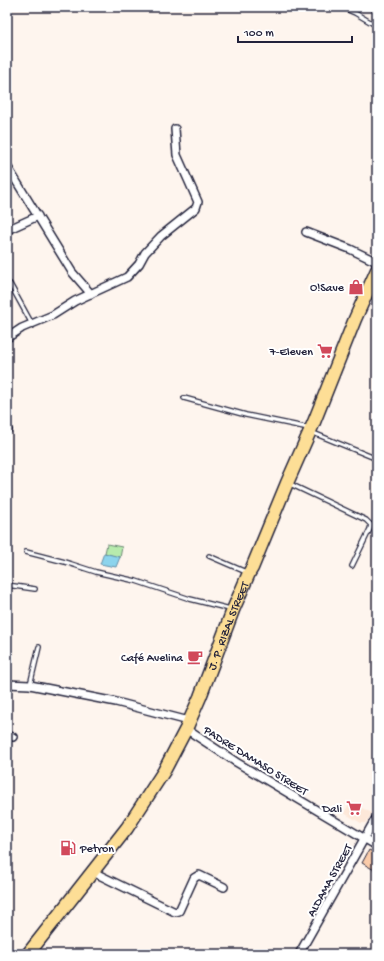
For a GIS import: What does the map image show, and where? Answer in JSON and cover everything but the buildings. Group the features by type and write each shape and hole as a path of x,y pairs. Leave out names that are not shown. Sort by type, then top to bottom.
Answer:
{"main road":[{"name":"J. P. RIZAL STREET","path":"31,953 128,828 164,771 206,683 233,610 311,430 355,319 377,270"}],"street":[{"path":"7,338 22,328 53,315 75,301 127,277 139,264 145,253 161,236 196,208 198,202 177,155 175,129"},
{"path":"7,166 72,272 91,294"},
{"path":"7,230 38,216"},
{"path":"306,232 350,249 377,262"},
{"name":"PADRE DAMASO STREET","path":"7,684 30,685 116,702 187,725 236,762 377,846"},
{"name":"ALDAMA STREET","path":"299,954 377,816"},
{"path":"93,872 175,912 178,911 194,878 200,875 224,887"}],"lane":[{"path":"341,7 355,13 377,26"},
{"path":"372,7 377,13"},
{"path":"10,284 32,324"},
{"path":"184,398 246,415 311,430 377,459"},
{"path":"288,483 366,520 371,525 352,566"},
{"path":"26,552 96,572 136,581 190,599 233,610"},
{"path":"209,556 249,574"},
{"path":"7,584 35,589"},
{"path":"30,685 39,647"}],"shaded area":[{"name":"Dali","path":"350,802 372,813 366,823 361,823 344,813"}],"green space":[{"path":"107,544 122,547 120,558 105,553"}],"water":[{"path":"104,553 120,557 116,567 100,564"}],"place":[{"name":"O!Save","path":"356,287"},
{"name":"7-Eleven","path":"325,351"},
{"name":"Café Avelina","path":"195,657"},
{"name":"Dali","path":"354,808"},
{"name":"Petron","path":"68,848"}]}
